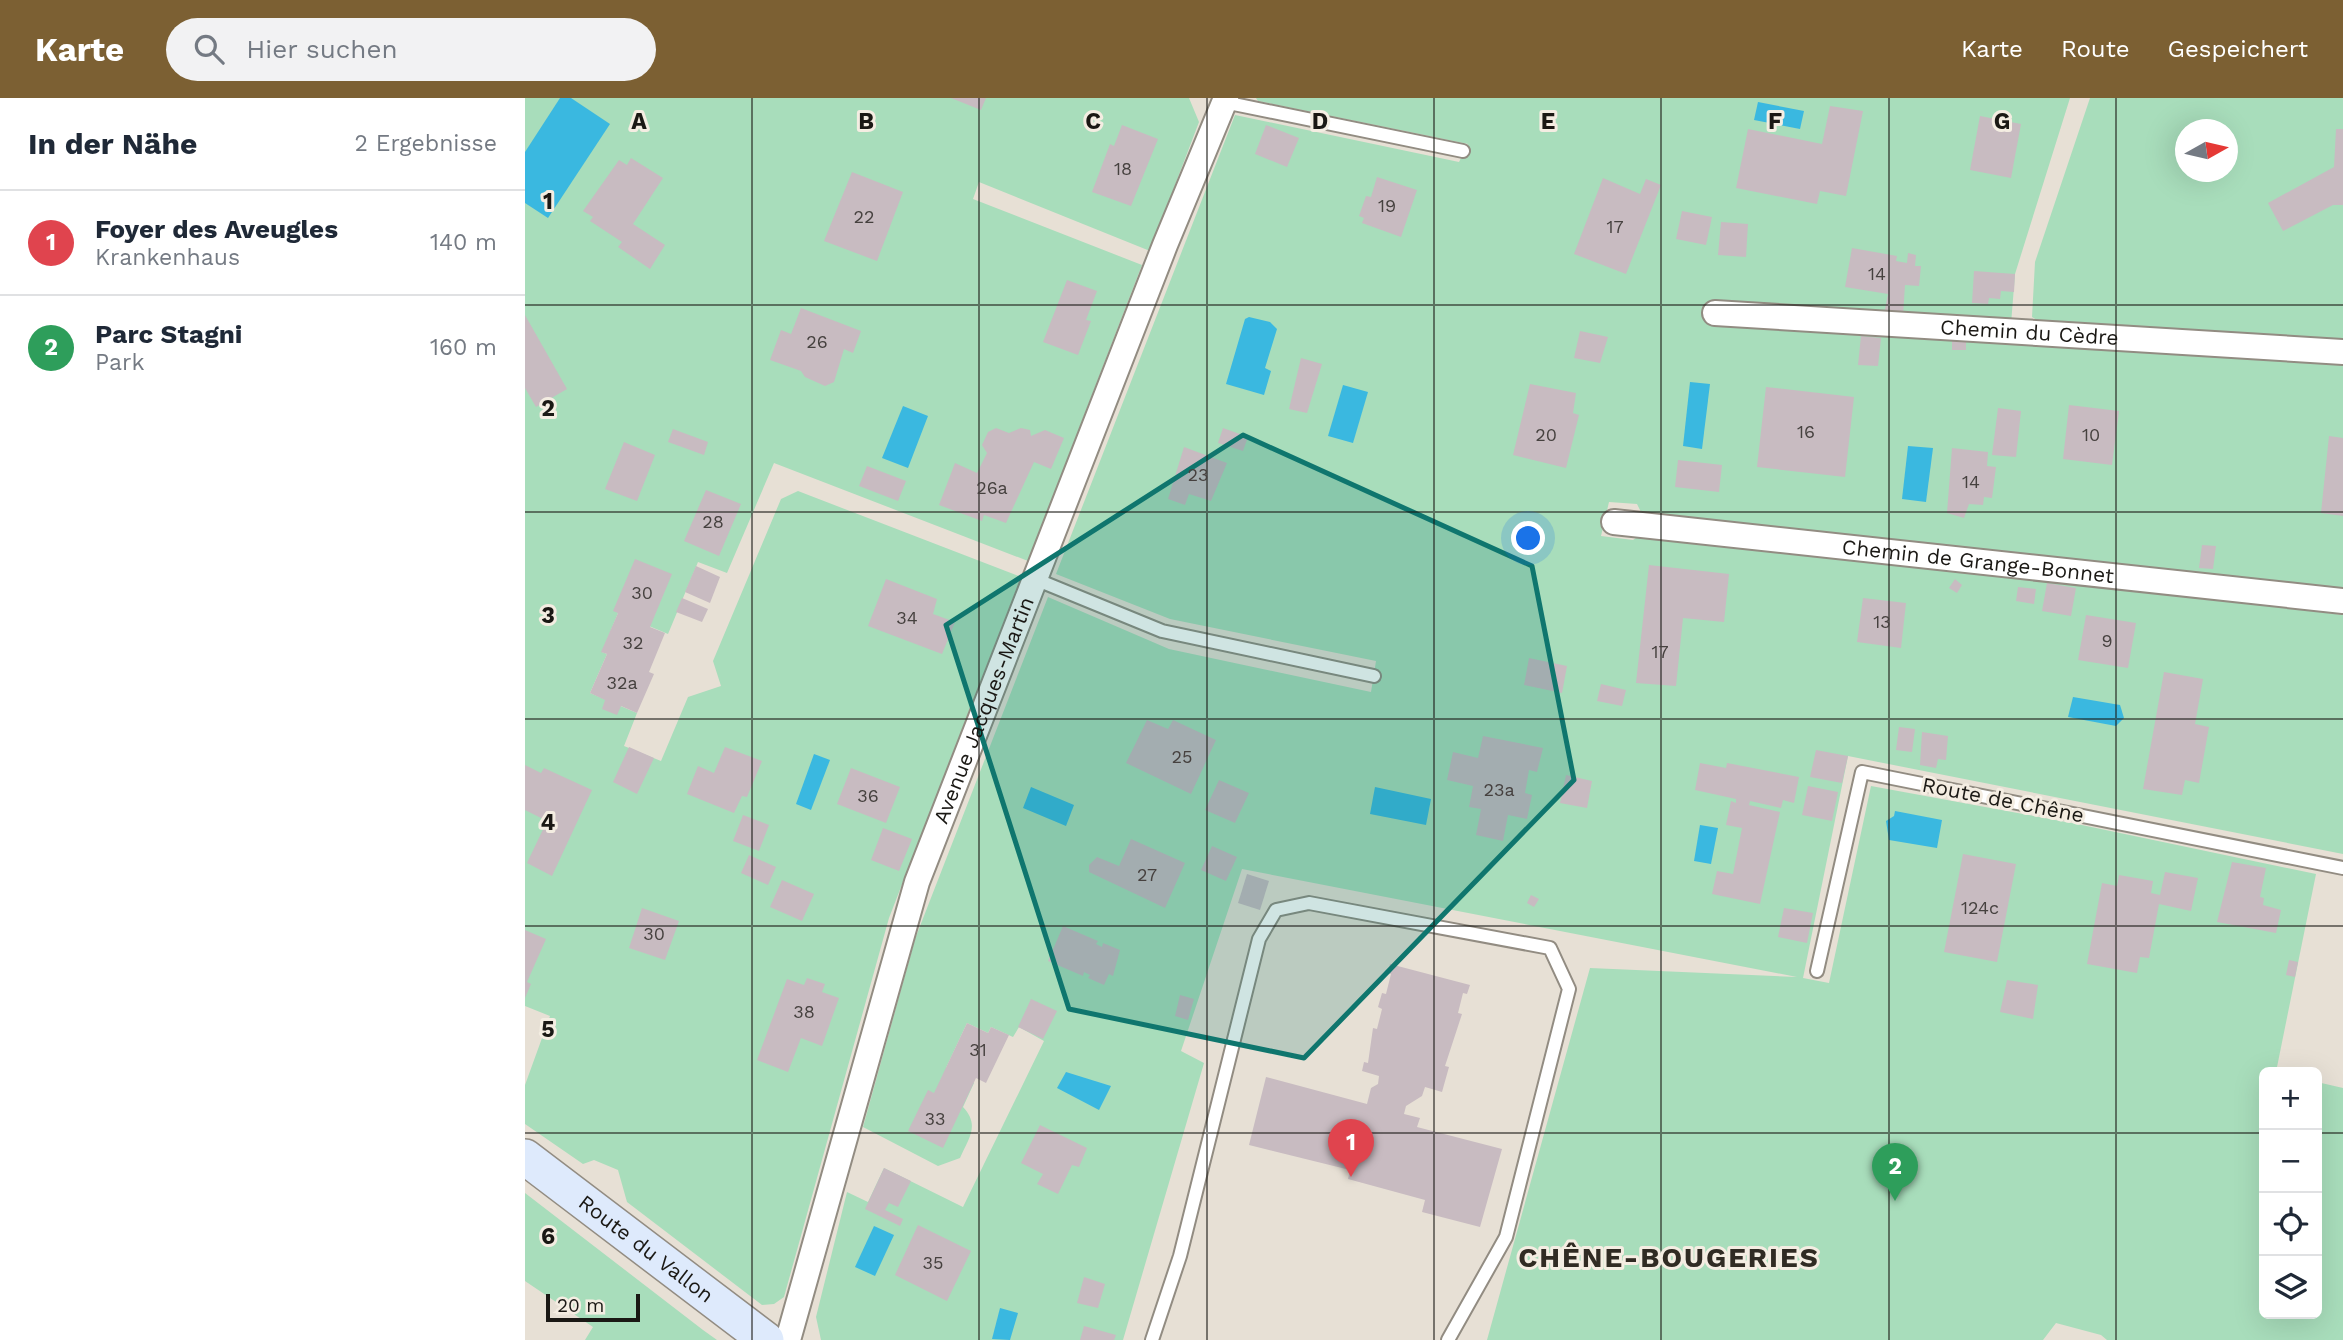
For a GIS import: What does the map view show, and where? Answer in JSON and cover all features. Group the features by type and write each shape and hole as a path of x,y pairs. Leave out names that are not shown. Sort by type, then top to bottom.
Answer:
{"main road":[{"name":"Route du Vallon","path":"525,1157 767,1340"}],"street":[{"name":"Avenue Jacques-Martin","path":"788,1340 917,882 1225,99"},
{"name":"Chemin du Cèdre","path":"1715,313 2343,352"},
{"name":"Chemin de Grange-Bonnet","path":"1614,522 2343,601"}],"lane":[{"path":"1225,99 1464,151"},
{"path":"1035,579 1162,631 1374,676"},
{"name":"Route de Chêne","path":"1817,971 1862,772 2343,868"},
{"path":"1152,1340 1180,1256 1259,939 1276,910 1310,903 1550,948 1569,989 1506,1237 1453,1326 1448,1340"}],"highlighted area":[{"path":"1243,435 1532,566 1574,780 1304,1058 1069,1009 946,625"}],"green space":[{"path":"525,98 1189,98 1199,122 1150,251 979,182 973,199 1142,265 1028,561 774,463 727,573 698,562 668,634 618,613 602,652 607,654 590,693 637,713 624,746 661,761 688,697 721,686 713,661 781,499 798,491 1021,577 889,918 784,1297 774,1304 762,1305 627,1202 618,1170 594,1160 583,1164 525,1124 525,1085 550,1016 525,1006"},
{"path":"1256,98 2070,98 2015,274 2011,324 2343,360 2343,589 1641,512 1637,504 1609,502 1601,536 1633,540 1639,536 2160,592 2343,615 2343,854 1848,756 1803,978 1829,983 1871,786 2077,824 2316,874 2277,1067 2259,1067 2259,1319 2322,1319 2322,1083 2343,1088 2343,1340 2107,1340 2101,1335 2056,1323 2043,1340 1487,1340 1590,968 1797,977 1242,869 1181,1051 1204,1063 1123,1340 821,1340 816,1317 847,1192 868,1202 884,1168 963,1207 1044,1041 1019,1027 1013,1037 991,1027 988,1033 967,1023 946,1068 974,1083 963,1107 972,1126 960,1158 938,1166 863,1127 915,939 1048,597 1169,649 1371,692 1376,661 1170,619 1056,574 1235,115 1459,162 1468,144 1258,101"},
{"path":"2090,98 2343,98 2343,345 2049,327 2032,317 2035,262"},
{"path":"525,1193 717,1340 585,1340 593,1327 525,1281"}],"water":[{"path":"560,98 571,98 610,124 548,218 525,203 525,152"},
{"path":"1758,102 1804,111 1800,129 1754,120"},
{"path":"1249,317 1270,322 1277,329 1265,368 1271,371 1264,395 1226,384 1245,319"},
{"path":"1690,382 1710,384 1702,449 1683,446"},
{"path":"1343,385 1368,392 1353,443 1328,436"},
{"path":"903,406 928,416 908,468 882,458"},
{"path":"1908,446 1933,448 1926,502 1902,499"},
{"path":"2073,697 2120,705 2124,718 2116,726 2068,717"},
{"path":"814,754 830,760 811,810 796,804"},
{"path":"1031,787 1074,805 1066,826 1023,808"},
{"path":"1375,787 1431,799 1426,825 1370,814"},
{"path":"1895,811 1942,820 1937,848 1889,840 1886,821 1894,816"},
{"path":"1700,825 1718,828 1711,864 1694,861"},
{"path":"1066,1072 1111,1086 1099,1110 1057,1088"},
{"path":"874,1226 894,1235 875,1276 855,1267"},
{"path":"1000,1308 1018,1313 1010,1340 992,1339"}],"building":[{"path":"951,98 986,98 981,110"},
{"path":"1830,106 1863,111 1846,196 1820,191 1817,204 1736,188 1748,129 1822,144"},
{"path":"1980,116 2021,124 2011,178 1970,170"},
{"path":"1122,125 1158,139 1131,206 1092,192 1110,144 1114,146"},
{"path":"1266,125 1299,138 1287,167 1255,154"},
{"path":"2336,129 2343,129 2343,205 2333,205 2283,231 2268,203 2334,167"},
{"path":"631,158 663,178 633,224 665,245 650,269 618,247 622,242 590,221 593,217 583,211 619,160 627,165"},
{"path":"852,172 903,192 877,261 824,241"},
{"path":"1377,177 1417,190 1401,237 1362,223 1364,218 1359,216 1366,196 1371,197"},
{"path":"1603,178 1640,194 1646,179 1661,185 1626,274 1574,254"},
{"path":"1682,211 1712,217 1706,245 1676,239"},
{"path":"1721,222 1748,224 1746,257 1718,255"},
{"path":"1852,248 1897,256 1896,261 1907,263 1908,253 1916,255 1915,266 1921,266 1919,286 1905,285 1903,315 1884,314 1888,294 1845,287"},
{"path":"1974,271 2015,274 2014,292 2001,291 2000,299 1989,298 1988,304 1972,303"},
{"path":"1067,280 1097,291 1086,320 1091,321 1078,355 1043,342"},
{"path":"801,308 861,331 853,353 844,349 834,382 825,386 805,377 801,371 770,360 781,330 791,334"},
{"path":"525,315 567,389 536,407 525,388"},
{"path":"1580,331 1608,337 1600,363 1574,358"},
{"path":"1861,336 1881,338 1878,366 1858,365"},
{"path":"1952,339 1966,341 1966,350 1952,350"},
{"path":"1301,358 1322,364 1307,413 1289,409"},
{"path":"1530,384 1576,393 1573,413 1579,415 1566,468 1513,455"},
{"path":"1766,387 1854,397 1845,477 1757,467"},
{"path":"2069,405 2119,411 2112,465 2063,459"},
{"path":"1998,408 2021,411 2016,457 1992,455"},
{"path":"996,428 1009,433 1021,428 1030,430 1031,436 1045,430 1064,438 1051,469 1034,462 1006,523 984,515 982,521 939,505 955,463 977,473 987,453 982,445 988,432"},
{"path":"1223,428 1248,437 1243,451 1218,443"},
{"path":"673,429 708,442 704,455 668,442"},
{"path":"2329,436 2343,438 2343,516 2321,513"},
{"path":"624,442 655,455 637,501 605,489"},
{"path":"1184,447 1227,463 1211,501 1189,494 1185,505 1168,499"},
{"path":"1952,448 1988,452 1987,466 1996,467 1992,498 1984,497 1983,505 1969,504 1964,518 1947,513"},
{"path":"1678,460 1722,465 1719,492 1675,487"},
{"path":"867,466 906,481 898,501 859,486"},
{"path":"706,490 741,504 719,556 684,541"},
{"path":"2202,545 2216,546 2213,569 2199,568"},
{"path":"635,559 672,574 650,627 665,633 649,672 654,674 637,713 621,706 617,715 602,709 605,700 590,693 607,654 601,652 618,613 613,611"},
{"path":"1649,565 1729,574 1724,622 1683,618 1676,686 1636,683"},
{"path":"696,566 720,577 710,603 685,592"},
{"path":"886,579 937,599 933,614 955,622 942,654 868,626"},
{"path":"1955,579 1962,585 1957,593 1949,588"},
{"path":"2047,583 2076,588 2071,616 2042,611"},
{"path":"2018,587 2036,589 2034,604 2016,601"},
{"path":"682,598 708,609 702,622 676,612"},
{"path":"1863,598 1906,603 1901,648 1857,642"},
{"path":"2086,615 2136,623 2128,668 2078,660"},
{"path":"1529,658 1567,666 1562,693 1524,685"},
{"path":"2164,672 2203,679 2195,724 2209,727 2199,783 2185,780 2182,795 2143,789"},
{"path":"1601,684 1626,690 1622,706 1597,701"},
{"path":"1147,720 1168,729 1173,720 1216,740 1191,794 1126,763"},
{"path":"1899,727 1915,729 1912,752 1896,750"},
{"path":"1922,732 1948,736 1946,760 1938,759 1936,768 1920,765"},
{"path":"1483,736 1543,748 1537,772 1529,770 1525,793 1532,795 1527,819 1508,815 1503,841 1476,835 1481,809 1469,807 1473,786 1447,780 1453,752 1478,758"},
{"path":"629,747 654,758 637,794 613,782"},
{"path":"725,747 762,761 747,797 742,796 734,813 687,794 698,766 714,773"},
{"path":"1816,750 1848,756 1842,783 1810,777"},
{"path":"1700,763 1726,768 1727,763 1799,777 1794,803 1783,800 1781,808 1750,801 1749,805 1780,812 1760,904 1712,894 1717,871 1733,874 1742,828 1726,825 1731,801 1736,803 1736,799 1695,790"},
{"path":"525,765 541,773 544,768 592,790 552,876 527,863 547,821 525,810"},
{"path":"851,768 900,787 886,823 837,804"},
{"path":"1566,775 1592,781 1587,808 1560,803"},
{"path":"1219,780 1249,793 1235,823 1205,810"},
{"path":"1808,786 1838,792 1832,821 1802,815"},
{"path":"743,815 769,825 759,851 733,841"},
{"path":"883,828 912,839 899,871 871,860"},
{"path":"1131,839 1185,863 1165,908 1089,872 1089,865 1097,857 1119,866"},
{"path":"1212,846 1237,857 1226,881 1201,870"},
{"path":"1963,854 2016,864 1997,962 1944,952"},
{"path":"749,855 776,867 768,885 741,873"},
{"path":"2232,862 2266,868 2260,897 2264,898 2263,905 2281,910 2276,933 2217,922"},
{"path":"2165,872 2198,878 2191,911 2159,904 2149,958 2140,957 2137,973 2087,964 2102,883 2117,886 2119,875 2153,881 2151,893 2160,895"},
{"path":"1247,874 1269,881 1260,910 1238,903"},
{"path":"782,880 814,894 802,921 770,907"},
{"path":"1531,895 1539,899 1534,907 1527,903"},
{"path":"642,908 679,921 665,960 629,948"},
{"path":"1784,908 1813,913 1807,943 1778,937"},
{"path":"1063,926 1098,941 1096,944 1102,947 1103,943 1120,950 1113,976 1109,974 1104,985 1088,978 1090,975 1084,972 1083,976 1048,961"},
{"path":"525,930 546,939 527,982 531,984 525,998"},
{"path":"2289,960 2298,962 2295,977 2286,975"},
{"path":"1390,964 1470,985 1467,994 1463,993 1458,1013 1462,1014 1445,1066 1449,1067 1442,1092 1425,1087 1422,1096 1406,1106 1404,1114 1420,1118 1417,1127 1502,1149 1480,1227 1422,1212 1425,1200 1348,1179 1350,1170 1249,1145 1266,1077 1367,1104 1371,1088 1378,1084 1379,1076 1362,1071 1364,1062 1368,1063 1373,1028 1377,1029 1382,1009 1378,1007 1382,993 1386,994 1391,974 1388,973"},
{"path":"807,978 825,984 822,992 839,998 822,1046 801,1038 788,1072 757,1060 787,979 804,985"},
{"path":"2007,980 2038,985 2033,1019 2000,1012"},
{"path":"1180,995 1194,999 1188,1020 1175,1016"},
{"path":"1031,999 1057,1011 1043,1039 1018,1027"},
{"path":"967,1023 988,1033 991,1027 1009,1035 986,1083 976,1078 943,1148 908,1131 928,1090 934,1093"},
{"path":"1040,1125 1087,1148 1079,1167 1072,1165 1058,1194 1037,1184 1043,1174 1021,1163"},
{"path":"884,1168 911,1181 898,1207 889,1203 885,1210 903,1219 900,1226 865,1209"},
{"path":"918,1225 971,1251 947,1301 895,1275"},
{"path":"1084,1277 1105,1284 1098,1308 1077,1303"},
{"path":"1084,1326 1116,1335 1114,1340 1080,1340"}],"place":[{"name":"Foyer des Aveugles","path":"1351,1177"},
{"name":"Parc Stagni","path":"1895,1201"}],"district":[{"name":"CHÊNE-BOUGERIES","path":"1669,1257"}]}
